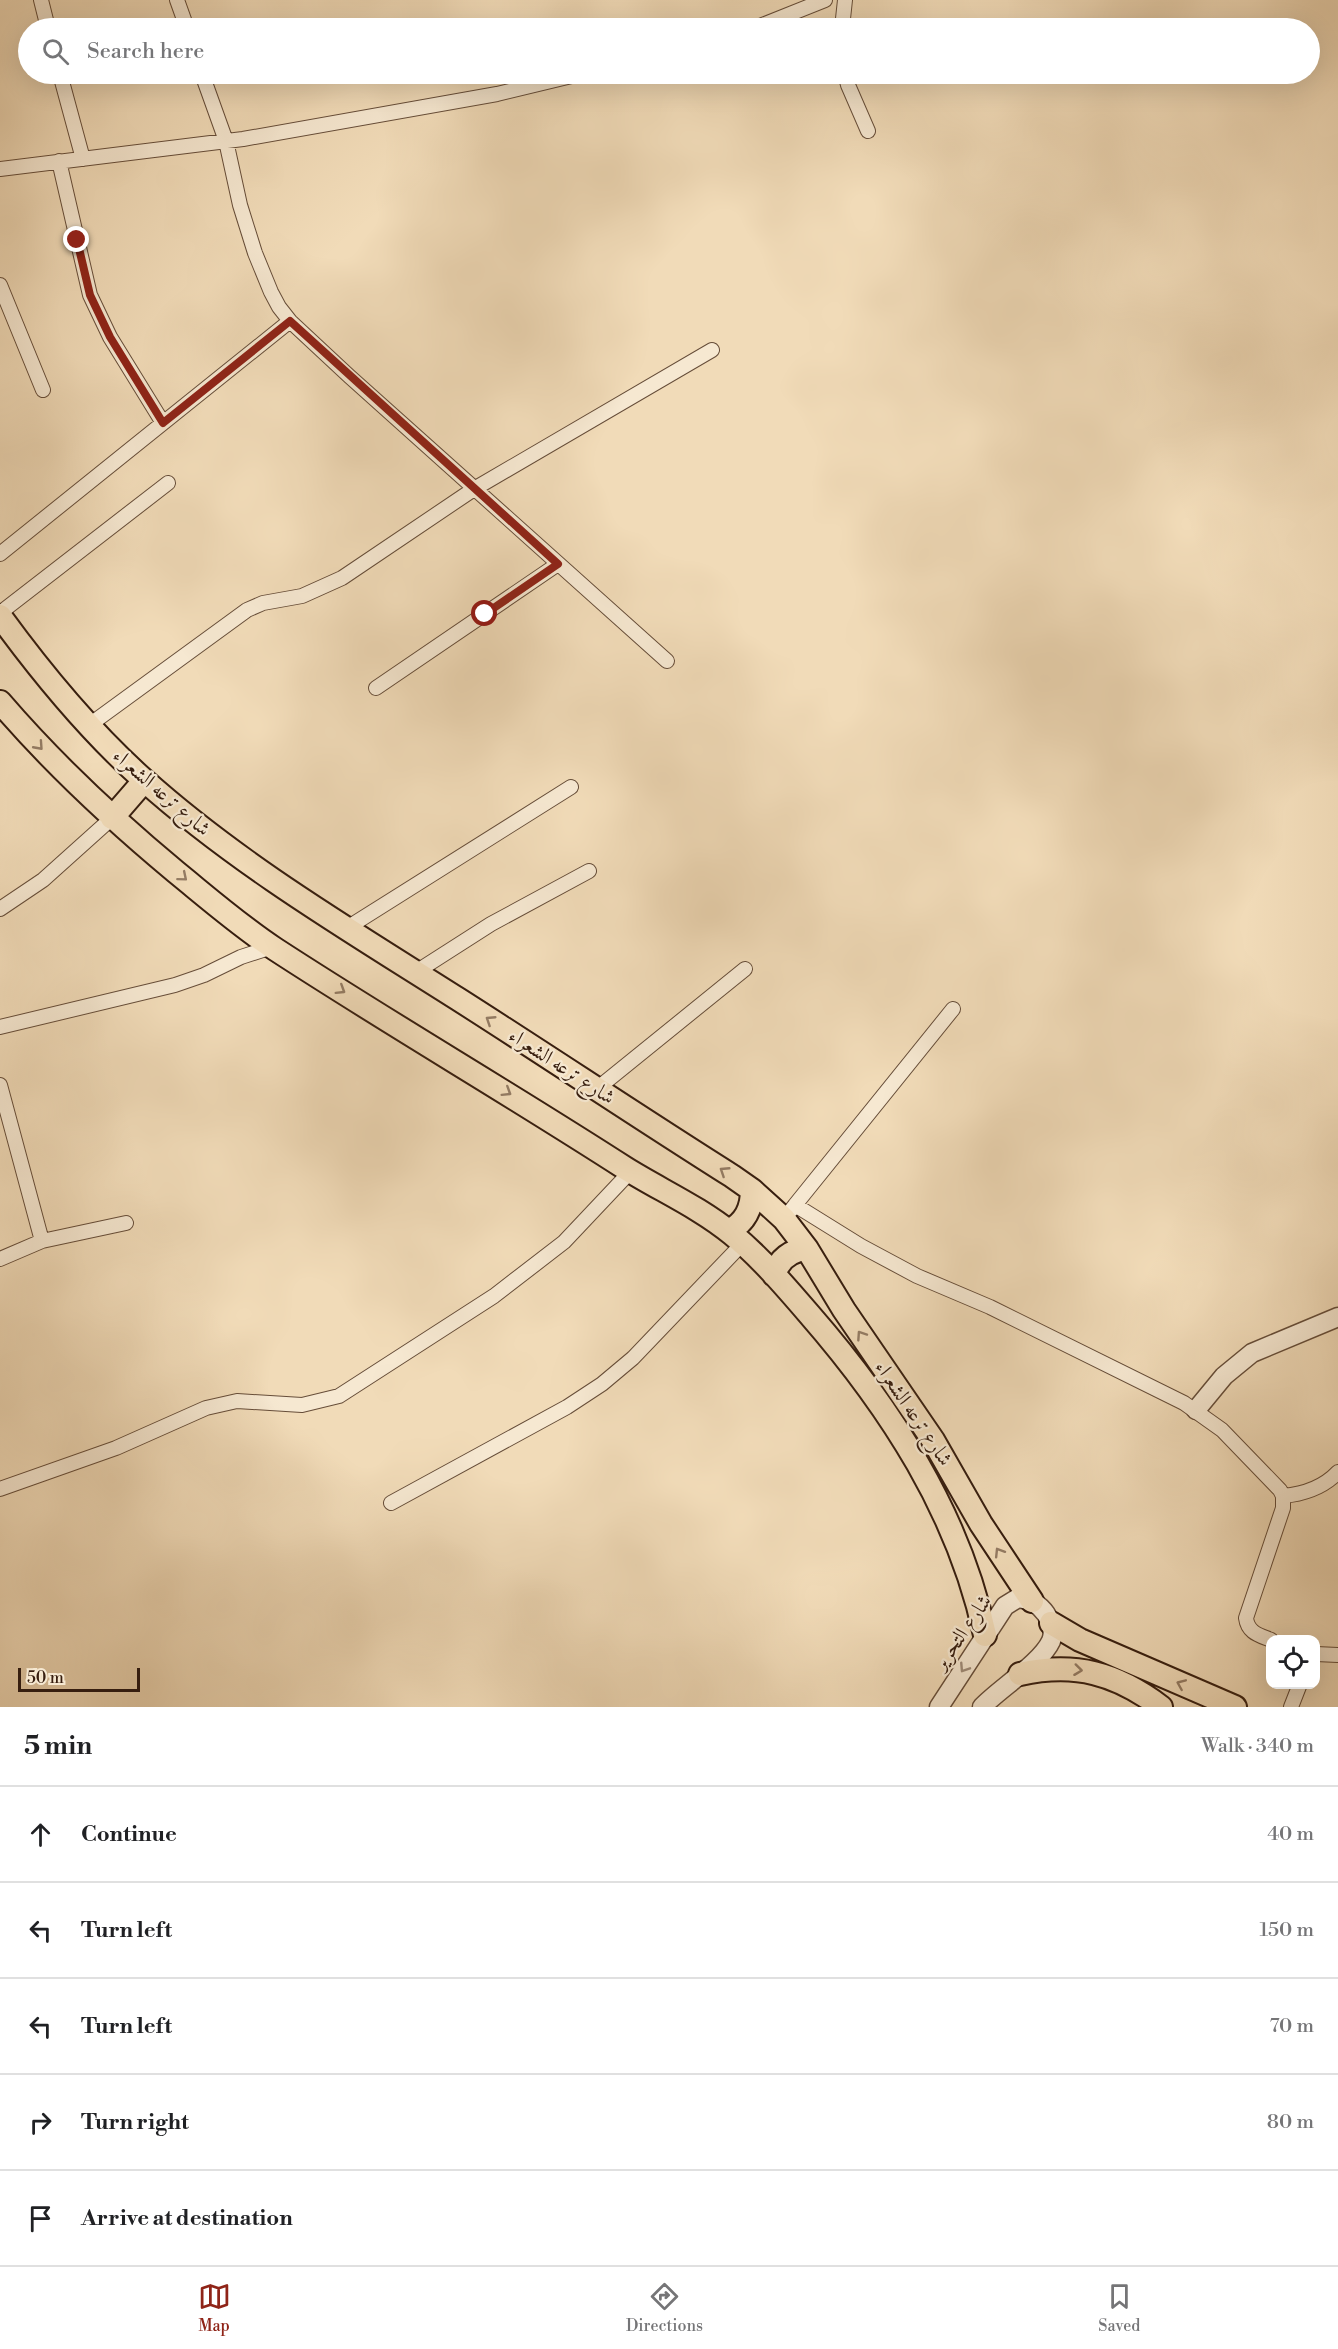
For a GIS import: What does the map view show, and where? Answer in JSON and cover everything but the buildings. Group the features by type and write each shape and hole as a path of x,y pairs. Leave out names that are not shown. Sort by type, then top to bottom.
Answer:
{"highway":[{"name":"شارع ترعه الشعراء","path":"0,614 43,674 88,726 144,781 197,824 262,872 347,928 752,1190 790,1212 807,1249 844,1310 933,1440 986,1532 1032,1601"},
{"name":"شارع ترعه الشعراء","path":"0,702 49,758 112,818 225,912 273,947 631,1172 698,1211 736,1237 774,1275 850,1363 920,1465 960,1548 972,1582 985,1635"},
{"path":"112,818 144,781"},
{"path":"736,1237 736,1227 751,1207 752,1190"},
{"path":"774,1275 783,1258 795,1251 807,1249"},
{"path":"1051,1623 1088,1644 1234,1707"},
{"path":"1020,1674 1060,1668 1101,1674 1135,1688 1161,1707"}],"street":[{"path":"41,0 46,18"},
{"path":"177,0 183,18"},
{"path":"780,18 825,0"},
{"path":"843,18 845,0"},
{"path":"63,84 83,159"},
{"path":"206,84 226,141 240,205 255,253 271,292 290,321 667,661"},
{"path":"0,169 226,141 497,94 538,84"},
{"path":"848,84 868,131"},
{"path":"60,162 90,295 110,337 163,423"},
{"path":"0,285 43,390"},
{"path":"0,554 290,321"},
{"path":"88,726 248,610 263,603 302,596 323,589 474,489 712,350"},
{"path":"0,614 168,483"},
{"path":"376,688 558,564"},
{"path":"347,928 572,787"},
{"path":"0,909 43,880 112,818"},
{"path":"416,972 491,924 589,871"},
{"path":"0,1027 175,986 241,957 273,947"},
{"path":"598,1089 745,969"},
{"path":"953,1009 790,1212 917,1276 990,1306 1196,1410 1222,1430 1280,1490 1283,1496 1283,1508 1246,1618 1252,1631 1266,1638"},
{"path":"0,1085 42,1241"},
{"path":"0,1489 116,1448 206,1408 237,1401 302,1405 339,1396 494,1296 564,1242 631,1172"},
{"path":"0,1259 42,1241 126,1223"},
{"path":"391,1503 567,1407 602,1384 633,1358 736,1237"},
{"path":"1196,1410 1224,1376 1252,1353 1338,1317"},
{"path":"1283,1496 1310,1491 1323,1485 1338,1472"},
{"name":"شارع التحرير","path":"939,1707 1005,1606 1018,1598 1032,1601"},
{"path":"982,1707 1042,1654 1050,1642 1053,1630 1051,1623 1043,1610 1032,1601"},
{"path":"1320,1654 1338,1654"},
{"path":"1120,1681 1143,1707"},
{"path":"1291,1707 1298,1689"}],"route":[{"path":"77,240 90,295 110,337 163,423 290,321 558,564 485,614"}]}
